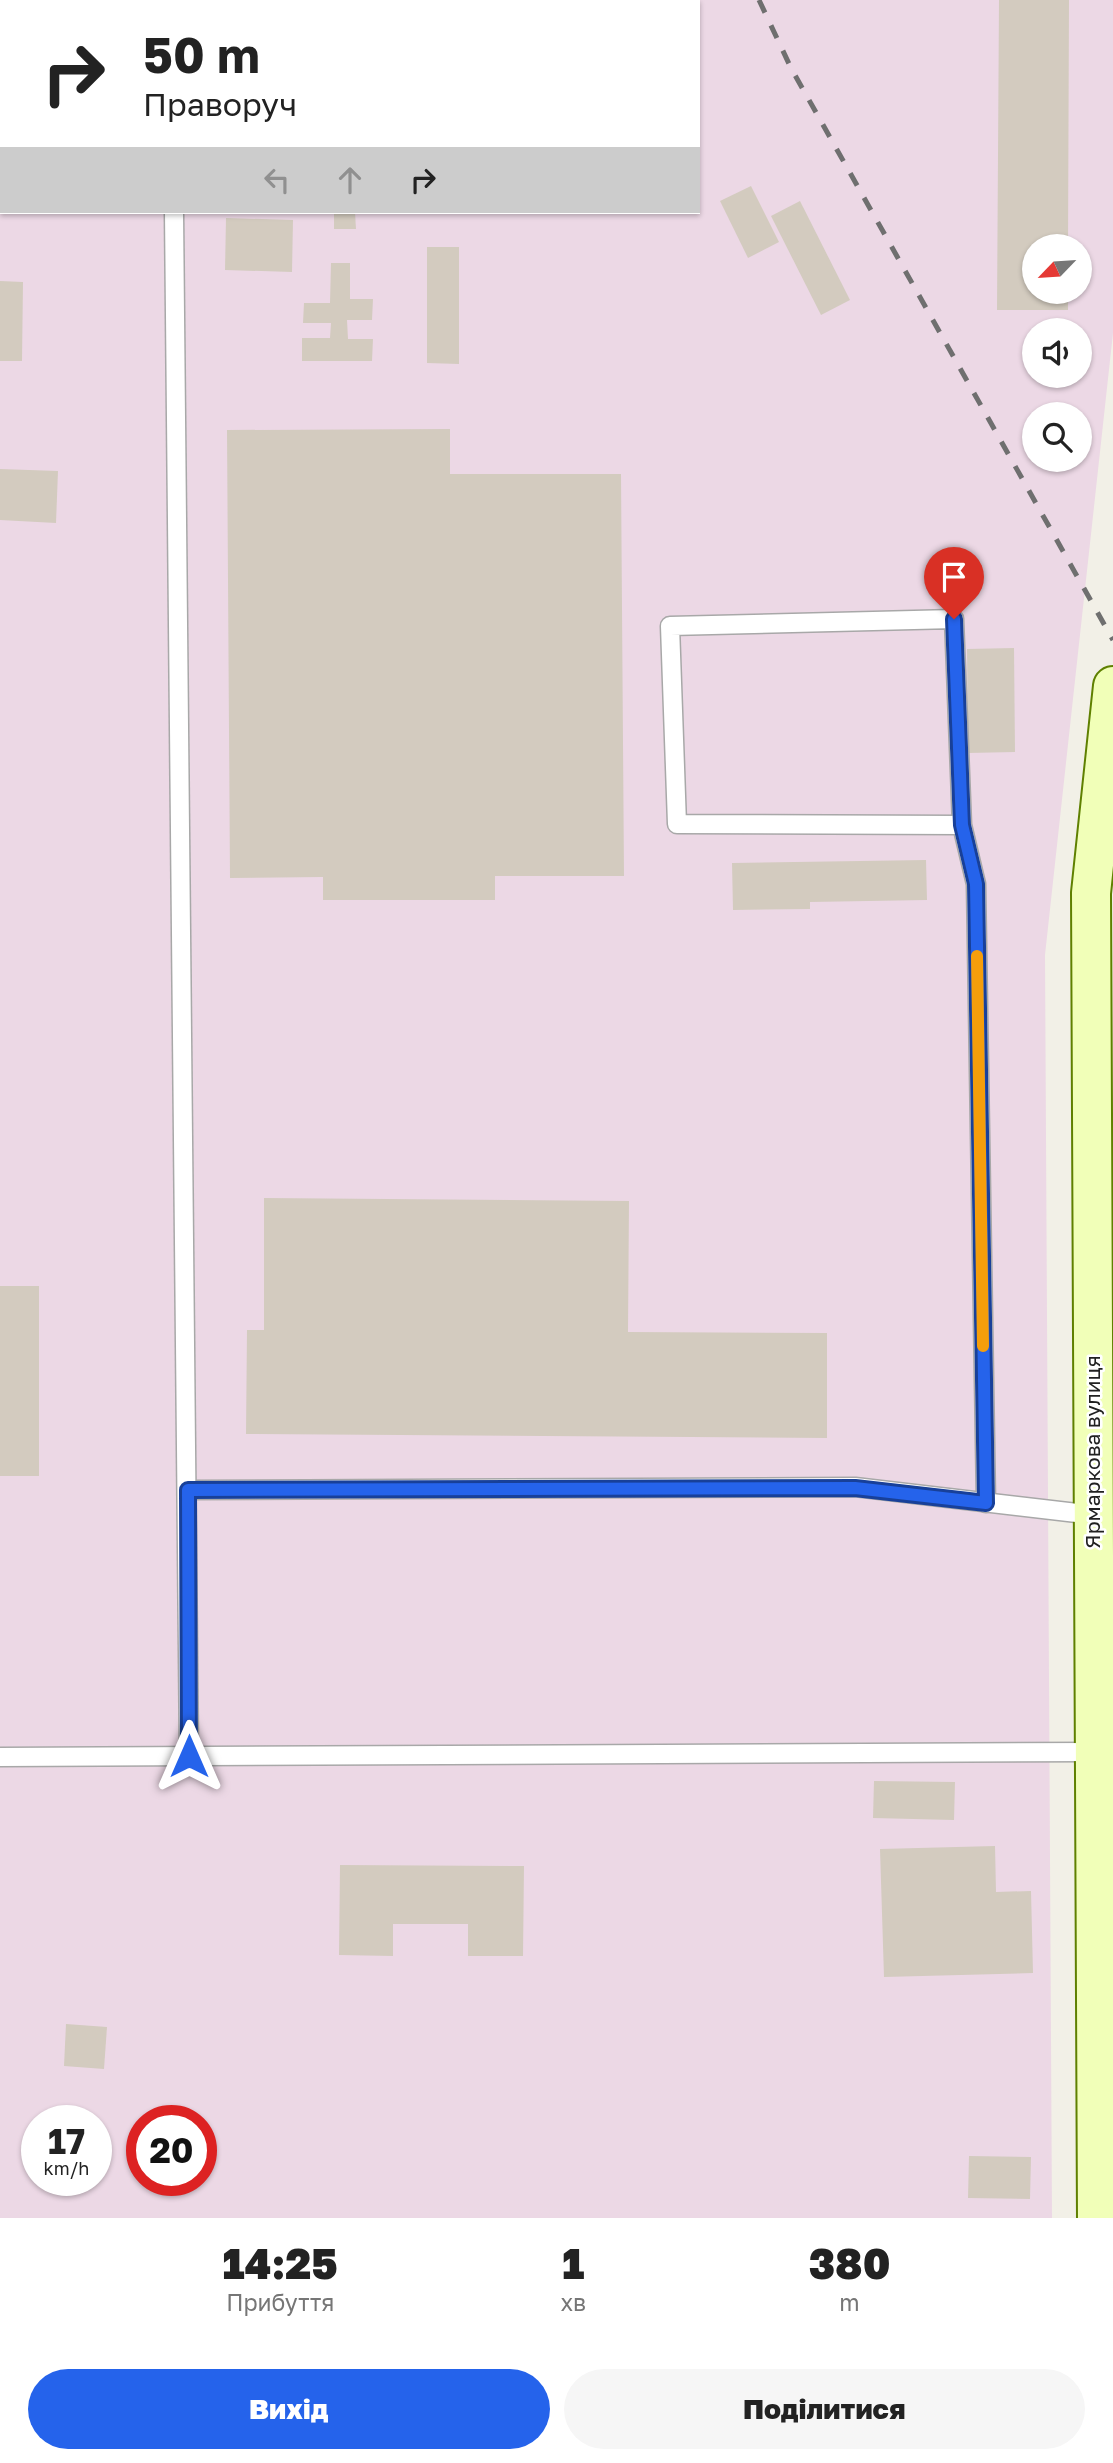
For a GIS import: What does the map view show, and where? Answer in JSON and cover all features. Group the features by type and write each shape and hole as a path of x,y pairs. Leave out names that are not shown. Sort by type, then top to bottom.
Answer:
{"street":[{"name":"Ярмаркова вулиця","path":"1097,2218 1091,893 1113,686"}],"lane":[{"path":"174,214 189,1756"},
{"path":"962,825 677,824 670,626 954,619 962,825 976,884 986,1503"},
{"path":"188,1490 855,1488 1094,1515"},
{"path":"0,1757 1095,1752"}],"shaded area":[{"path":"700,0 1113,0 1113,333 1045,955 1052,2218 0,2218 0,214 700,214"}],"building":[{"path":"999,0 1069,0 1068,234 1022,234 1022,304 1068,304 1068,310 997,310"},
{"path":"751,186 779,242 748,258 720,201"},
{"path":"800,201 850,300 821,315 771,216"},
{"path":"334,214 355,214 356,229 334,229"},
{"path":"226,218 293,220 292,272 225,270"},
{"path":"427,247 459,247 459,364 427,363"},
{"path":"331,263 350,263 350,299 373,299 372,320 347,320 348,339 373,339 372,361 302,361 302,338 330,338 331,323 303,323 304,303 330,303"},
{"path":"0,281 23,282 22,361 0,361"},
{"path":"450,429 450,474 621,474 624,876 495,876 495,900 323,900 323,877 230,878 227,430"},
{"path":"0,469 58,471 56,523 0,520"},
{"path":"1014,648 1015,752 968,753 967,649"},
{"path":"926,860 927,900 810,902 810,909 733,910 732,863"},
{"path":"264,1198 629,1201 628,1332 827,1333 827,1438 246,1434 247,1330 264,1330"},
{"path":"0,1286 39,1286 39,1476 0,1476"},
{"path":"874,1781 955,1782 954,1820 873,1818"},
{"path":"995,1846 996,1892 1031,1891 1033,1973 884,1977 880,1849"},
{"path":"340,1865 524,1866 523,1956 468,1956 468,1924 393,1924 393,1956 339,1955"},
{"path":"66,2024 107,2027 104,2069 64,2066"},
{"path":"969,2156 1031,2157 1030,2199 968,2198"}],"railway":[{"path":"759,0 791,68 1113,640"}],"slow traffic":[{"path":"977,956 983,1346"}],"route":[{"path":"189,1756 188,1490 855,1488 986,1503 976,884 962,825 954,619"}]}
